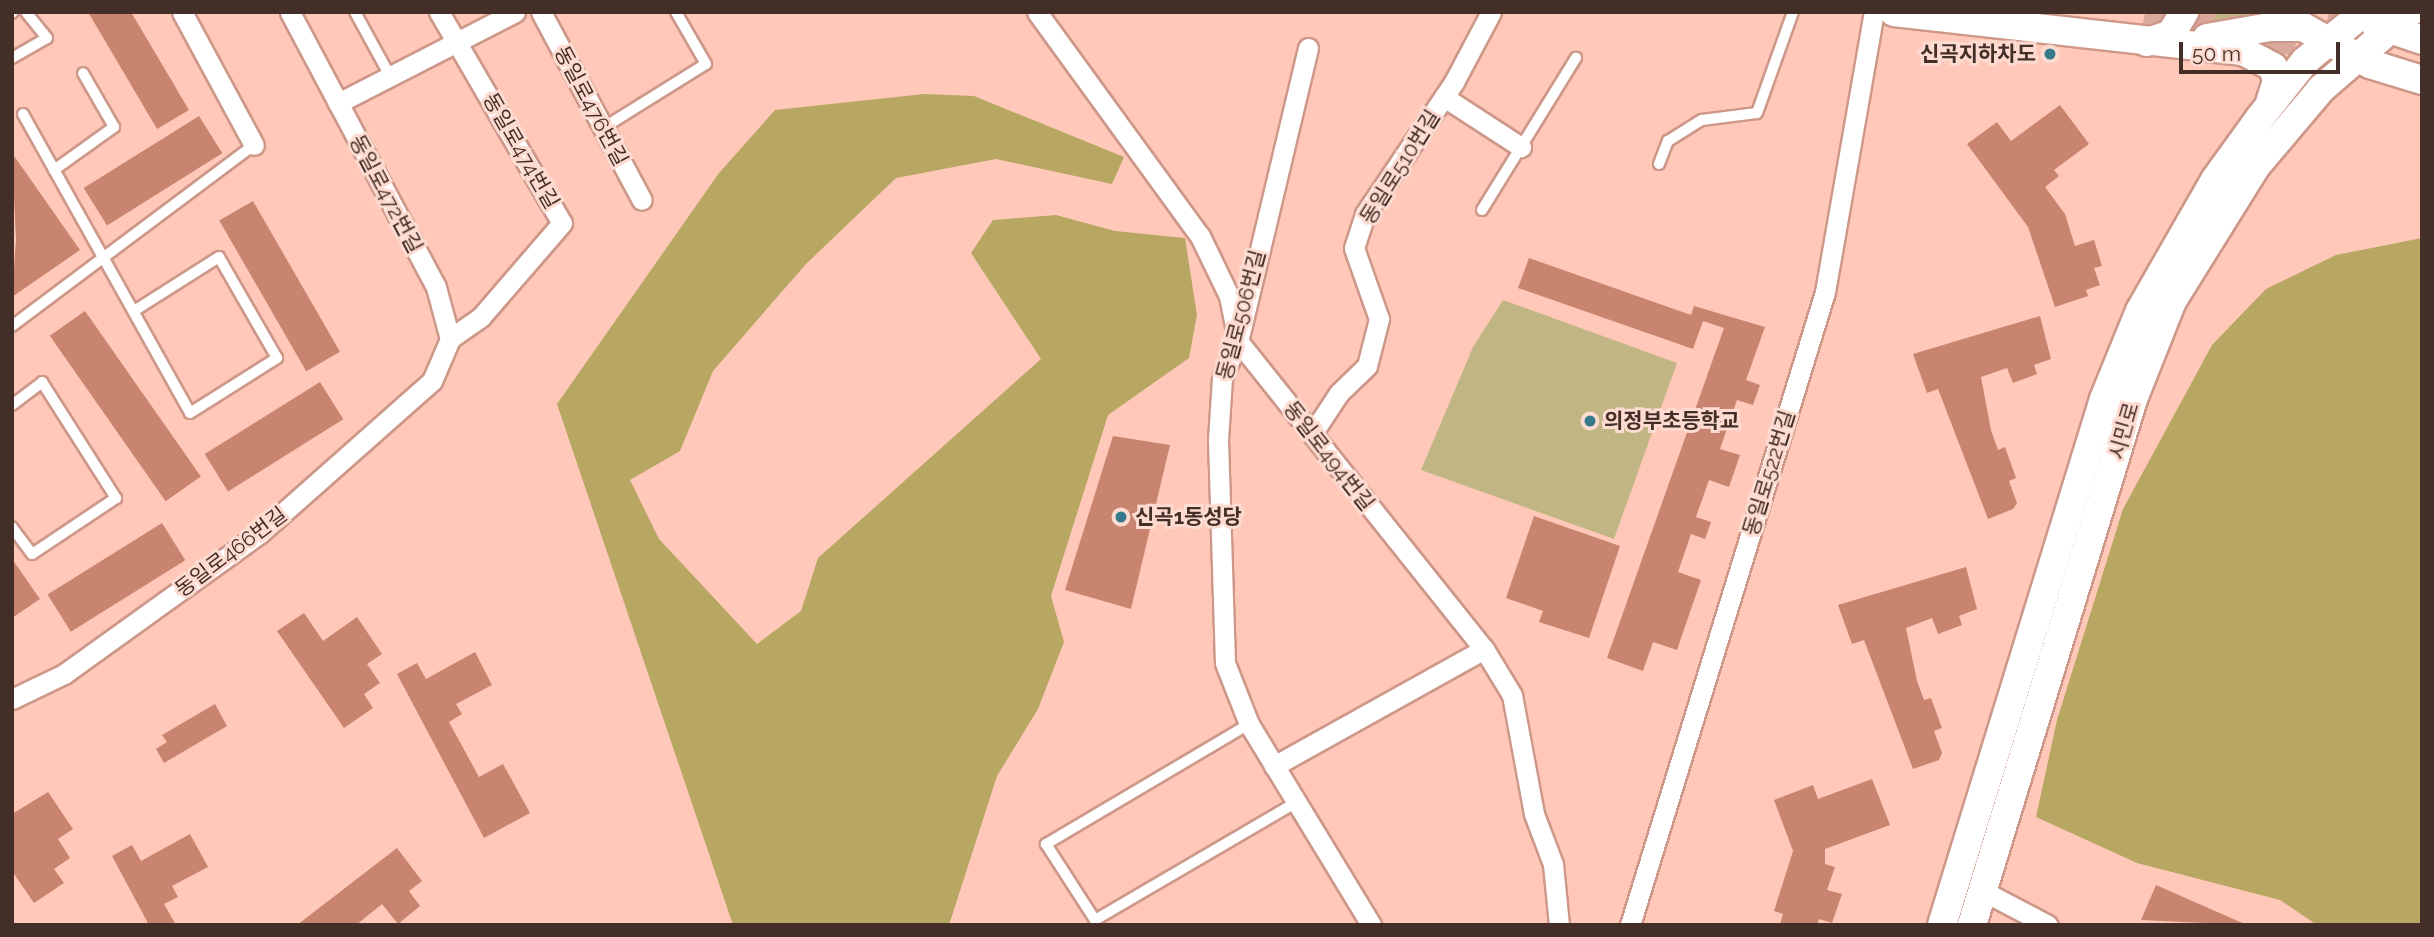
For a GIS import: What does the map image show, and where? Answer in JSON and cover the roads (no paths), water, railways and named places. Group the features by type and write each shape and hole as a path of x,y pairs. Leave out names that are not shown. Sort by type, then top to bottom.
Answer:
{"street":[{"path":"182,12 254,145"},
{"name":"동일로472번길","path":"290,12 436,287 450,339"},
{"name":"동일로474번길","path":"439,12 562,223 481,317 450,339"},
{"path":"338,103 515,12"},
{"name":"동일로476번길","path":"541,12 642,200"},
{"name":"동일로494번길","path":"1037,12 1200,236 1229,296 1238,341 1485,649 1520,720 1534,814 1553,864 1559,925"},
{"name":"동일로510번길","path":"1312,434 1339,393 1367,366 1379,319 1354,248 1365,214 1444,97 1491,12"},
{"name":"동일로522번길","path":"1630,925 1825,292 1874,12"},
{"path":"1894,12 2243,51 2270,62 2277,87 2259,119"},
{"path":"2147,42 2171,34 2184,12"},
{"name":"시민로","path":"1972,925 2157,334 2204,242 2241,186 2321,89 2410,12"},
{"path":"2358,14 2388,31 2422,40"},
{"name":"시민로","path":"1942,925 2109,386 2158,274 2259,119 2331,38 2358,14"},
{"path":"2176,43 2283,26 2331,38 2358,56 2422,80"},
{"name":"동일로506번길","path":"1308,48 1238,341 1222,378 1219,410 1226,676 1274,766 1298,801 1371,925"},
{"path":"1444,97 1521,147"},
{"name":"동일로466번길","path":"12,699 64,674 259,534 432,381 450,339"},
{"path":"1274,766 1485,649"},
{"path":"1983,891 2048,925"}],"lane":[{"path":"12,58 47,38 26,12"},
{"path":"355,12 390,76"},
{"path":"603,128 706,64 676,12"},
{"path":"1659,164 1668,141 1702,120 1758,113 1793,12"},
{"path":"1482,210 1576,58"},
{"path":"54,170 114,127 83,73"},
{"path":"23,114 190,414 277,358 219,257 134,311"},
{"path":"12,326 254,145"},
{"path":"12,405 42,382 116,498 32,554 12,527"},
{"path":"1250,724 1046,844 1096,920 1298,801"}],"tunnel":[{"path":"2145,12 2337,50"},
{"path":"2286,12 2365,32"}],"place":[{"name":"신곡지하차도","path":"2050,54"},
{"name":"의정부초등학교","path":"1590,421"},
{"name":"신곡1동성당","path":"1121,517"}]}
